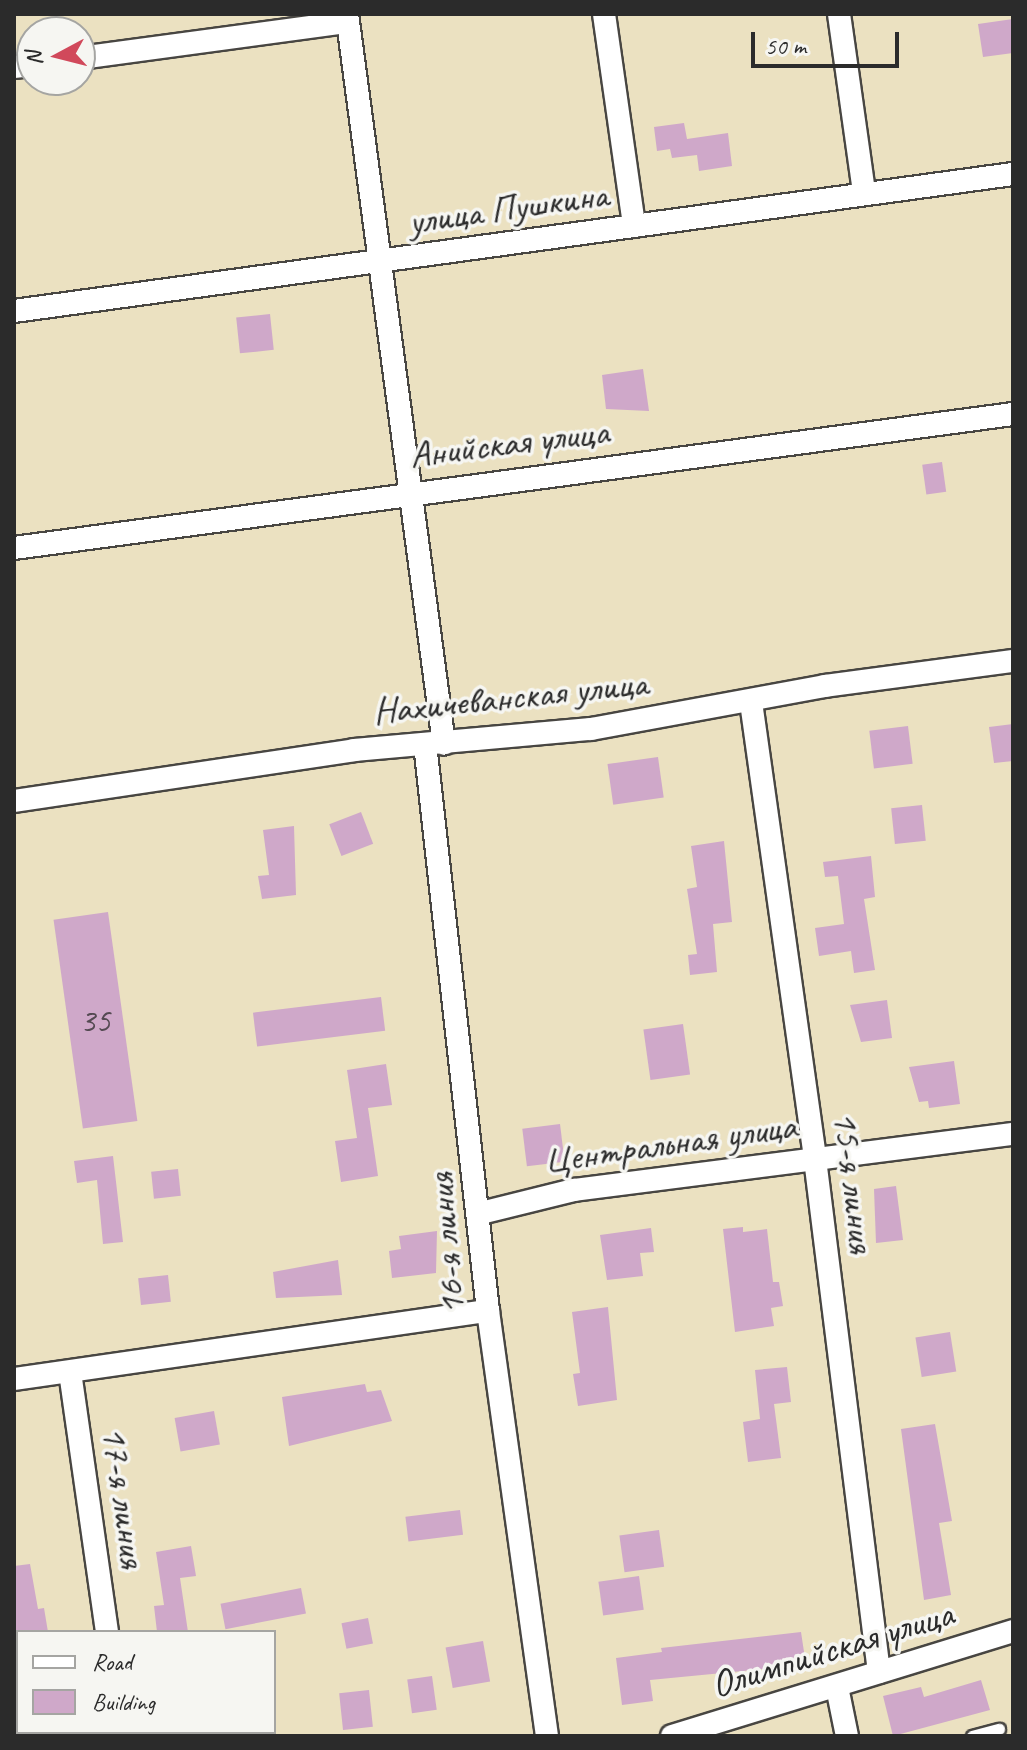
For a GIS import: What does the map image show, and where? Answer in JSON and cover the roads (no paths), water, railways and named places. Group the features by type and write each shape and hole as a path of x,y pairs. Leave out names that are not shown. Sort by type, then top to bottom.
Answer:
{"street":[{"path":"604,14 634,226"},
{"path":"839,14 864,193"},
{"path":"96,56 348,18"},
{"name":"16-я линия","path":"348,18 413,492 488,1311 547,1736"},
{"name":"улица Пушкина","path":"14,311 1013,174"},
{"name":"Анийская улица","path":"14,548 413,492 1013,414"},
{"name":"Нахичеванская улица","path":"14,801 434,744 591,729 825,686 1013,661"},
{"name":"15-я линия","path":"751,702 815,1159 879,1672"},
{"name":"Центральная улица","path":"481,1213 574,1190 1013,1134"},
{"path":"14,1379 488,1311"},
{"name":"17-я линия","path":"70,1372 107,1630"},
{"name":"Олимпийская улица","path":"672,1736 1013,1631"},
{"path":"837,1687 847,1736"}],"lane":[{"path":"972,1736 999,1729"}]}
